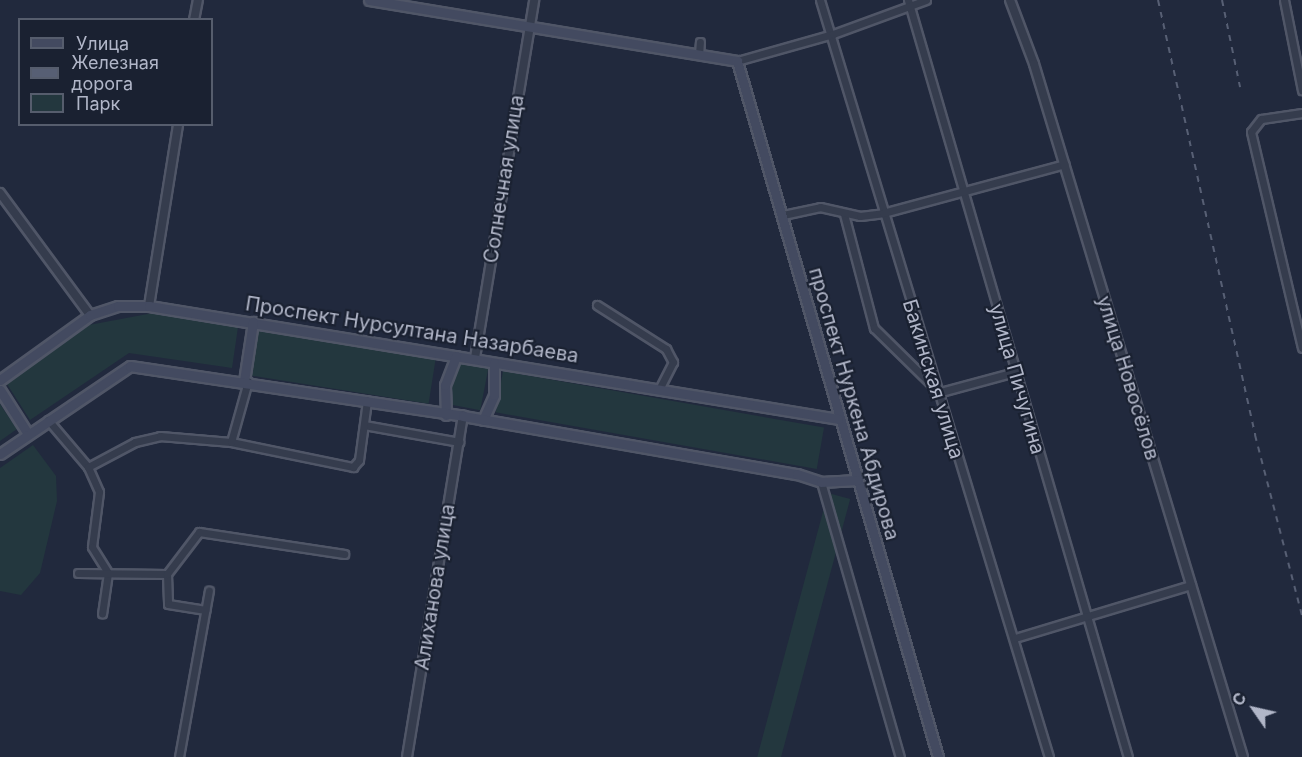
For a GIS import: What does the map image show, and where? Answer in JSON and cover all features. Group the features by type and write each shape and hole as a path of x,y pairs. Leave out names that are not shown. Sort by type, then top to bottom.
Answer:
{"main road":[{"path":"369,0 737,62"},
{"name":"проспект Нуркена Абдирова","path":"737,62 783,215 838,419 938,757"},
{"name":"Проспект Нурсултана Назарбаева","path":"0,380 90,315 118,306 149,306 838,419"},
{"path":"246,381 254,322"},
{"path":"446,414 445,385 456,356"},
{"path":"483,420 494,394 494,363"},
{"path":"0,454 130,366 246,381 463,416 797,474 821,482 857,480"},
{"path":"0,390 28,434"}],"street":[{"path":"194,18 198,0"},
{"name":"Солнечная улица","path":"475,358 534,0"},
{"name":"Бакинская улица","path":"820,0 833,34 936,391 1015,638 1049,757"},
{"path":"737,62 833,34 909,2 926,0"},
{"name":"улица Новосёлов","path":"1010,0 1026,36 1242,757"},
{"path":"1284,0 1302,90"},
{"name":"улица Пичугина","path":"909,2 961,190 1128,757"},
{"path":"699,55 700,42"},
{"path":"1302,113 1261,119 1251,132 1302,348"},
{"path":"149,306 178,126"},
{"path":"783,215 820,207 844,214 883,213 961,190 1064,164"},
{"path":"0,193 90,315"},
{"path":"844,214 874,328 936,391 1014,372"},
{"path":"597,305 666,349 673,362 660,388"},
{"path":"231,442 246,381"},
{"path":"88,467 135,442 160,436 231,442 353,467 359,460 367,402"},
{"name":"Алиханова улица","path":"407,757 463,416"},
{"path":"48,420 88,467 99,492 92,547 108,573 102,614"},
{"path":"364,425 459,442"},
{"path":"821,482 900,757"},
{"path":"206,609 168,604 167,574 199,532 344,554"},
{"path":"78,573 167,574"},
{"path":"1015,638 1088,619 1191,585"},
{"path":"178,757 209,591"}],"green space":[{"path":"153,313 238,327 232,368 129,353 30,420 7,384 89,325"},
{"path":"257,330 436,358 429,404 250,375"},
{"path":"457,362 488,368 480,410 449,404"},
{"path":"503,371 824,428 817,469 496,412"},
{"path":"0,404 17,429 0,441"},
{"path":"33,445 56,476 57,501 40,573 21,595 0,591 0,468"},
{"path":"828,493 850,499 781,757 757,757"}],"railway":[{"path":"1158,0 1255,435 1302,615"},
{"path":"1222,0 1240,87"}]}
